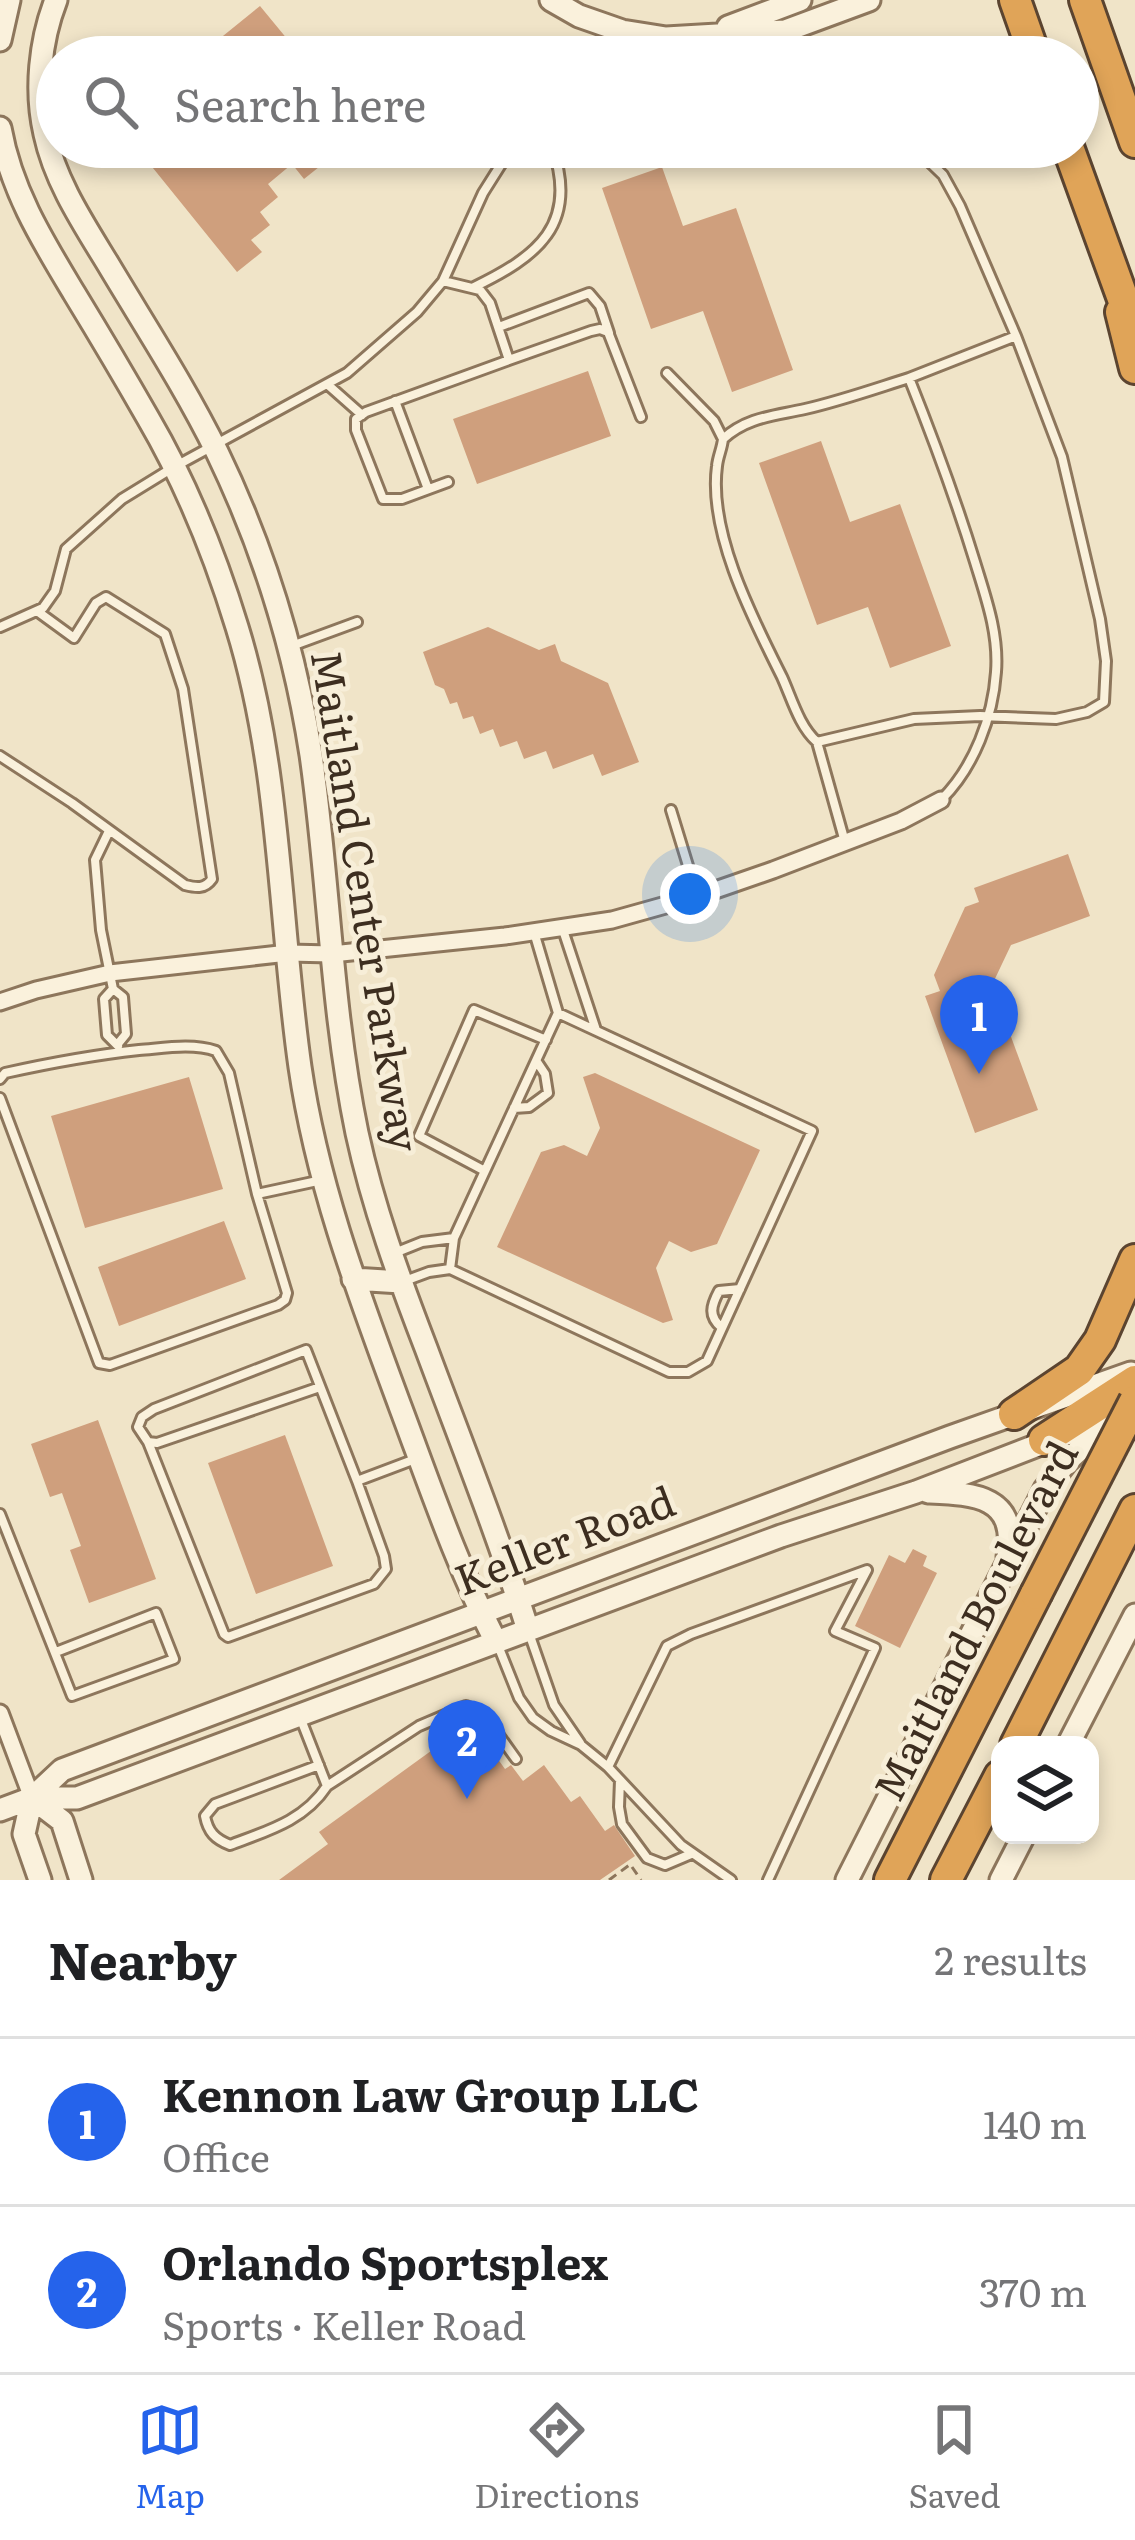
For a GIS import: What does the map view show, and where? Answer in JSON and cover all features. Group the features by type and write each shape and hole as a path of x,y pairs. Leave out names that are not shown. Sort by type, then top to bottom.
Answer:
{"highway":[{"path":"1015,0 1028,36"},
{"path":"1085,0 1098,36"},
{"path":"1099,40 1135,142"},
{"path":"1077,168 1135,332"},
{"path":"1106,248 1135,368"},
{"path":"1014,1414 1079,1370 1100,1340 1135,1260"},
{"path":"1135,1292 1135,1301"},
{"path":"1044,1440 1131,1391"},
{"name":"Maitland Boulevard","path":"888,1880 1036,1594 1131,1391"},
{"path":"1021,1736 1135,1510"},
{"path":"946,1880 991,1793"}],"street":[{"path":"0,40 9,0"},
{"name":"Maitland Center Parkway","path":"46,36 56,0"},
{"path":"551,0 579,16 653,36"},
{"path":"704,36 800,0"},
{"path":"704,36 784,31 869,0"},
{"name":"Maitland Center Parkway","path":"0,128 13,181 29,218 152,423 211,550 246,660 265,747 300,1064 323,1180 353,1280 419,1458 466,1583 496,1642"},
{"name":"Maitland Center Parkway","path":"56,168 68,196 181,384 254,540 288,648 311,756 350,1096 365,1169 391,1255 528,1630"},
{"path":"246,660 288,648"},
{"path":"0,1002 36,990 288,953 332,954 612,920 698,896 846,843 941,800"},
{"path":"353,1280 391,1255"},
{"path":"353,1280 401,1282"},
{"path":"847,1880 1045,1489 1131,1391"},
{"name":"Keller Road","path":"32,1798 62,1770 1014,1414 1131,1391"},
{"name":"Keller Road","path":"0,1810 32,1798 77,1798 781,1536 916,1492 1044,1440"},
{"path":"916,1492 968,1493 992,1502 1005,1521 1010,1544 1006,1567"},
{"path":"1073,1736 1135,1616"},
{"path":"2,1724 32,1798 62,1821 81,1880"},
{"path":"32,1798 24,1834 40,1880"},
{"path":"1001,1880 1019,1844"}],"lane":[{"path":"0,627 43,608 55,591 66,550 122,499 346,373 417,312 443,281 499,168"},
{"path":"472,288 513,268 542,244 556,211 556,168"},
{"path":"817,742 914,718 1056,719 1087,712 1104,702 1106,661 1093,584 1062,458 1016,336 950,187 935,168"},
{"path":"443,281 480,290 490,303 509,360"},
{"path":"499,327 589,292 600,306 641,417"},
{"path":"448,482 401,499 383,499 356,419 591,331 601,329 609,335"},
{"path":"846,843 817,742 800,718 735,572 724,536 717,491 723,439 740,424 909,378 1016,336"},
{"path":"667,373 714,421 723,439"},
{"path":"909,378 964,524 994,627 996,672 988,717 957,783 941,800"},
{"path":"327,384 362,415"},
{"path":"395,401 428,489"},
{"path":"0,756 185,885 197,888 212,879 183,689 165,634 106,597 96,603 74,638 37,611"},
{"path":"288,648 357,622"},
{"path":"671,810 698,896"},
{"path":"110,831 95,860 101,930 112,981 123,997 127,1034 118,1048"},
{"path":"562,927 596,1031"},
{"path":"450,1269 454,1238 558,1013 533,931"},
{"path":"112,981 104,999 107,1035 118,1048"},
{"path":"485,1171 419,1136 474,1010 546,1040"},
{"path":"401,1282 450,1269 669,1372 688,1372 707,1360 812,1130 558,1013"},
{"path":"0,1079 5,1073 118,1048 182,1046 216,1052 230,1073 285,1300 99,1364 0,1098"},
{"path":"514,1108 530,1107 548,1093 545,1074 536,1061"},
{"path":"257,1194 323,1180"},
{"path":"391,1255 422,1242 454,1238"},
{"path":"722,1328 714,1321 711,1306 719,1291 740,1288"},
{"path":"306,1350 320,1387 386,1569 374,1583 228,1637 139,1421 154,1409 306,1350"},
{"path":"148,1442 170,1440 320,1387"},
{"path":"357,1481 419,1458"},
{"path":"0,1514 72,1696 174,1659 157,1613 56,1652"},
{"path":"608,1767 667,1646 867,1570 835,1631 875,1648 768,1880"},
{"path":"528,1630 554,1705 581,1745"},
{"path":"496,1642 519,1698 533,1718 581,1745 608,1767 692,1853 731,1880"},
{"path":"319,1765 214,1804 206,1816 207,1827 230,1845 292,1821 327,1786 419,1726 466,1706 484,1713 516,1759"},
{"path":"299,1715 327,1786"},
{"path":"620,1779 620,1818 647,1858 665,1865 692,1853"}],"path":[{"path":"609,1880 632,1863 641,1880"}],"building":[{"path":"260,6 285,36 223,36"},
{"path":"153,168 287,168 268,184 278,197 260,212 270,225 251,240 262,252 237,272"},
{"path":"295,168 318,168 304,179"},
{"path":"662,168 683,226 736,208 793,370 732,392 703,311 651,329 602,188"},
{"path":"588,371 611,436 477,484 453,419"},
{"path":"821,441 850,522 900,504 951,646 890,668 868,607 817,625 759,463"},
{"path":"488,627 539,650 555,644 561,661 608,683 639,762 602,776 593,754 553,769 546,751 524,759 517,741 500,747 493,729 480,734 473,716 463,719 457,702 450,704 444,689 435,685 423,652"},
{"path":"1068,854 1090,916 1011,945 992,985 1038,1110 975,1133 925,996 940,991 934,975 965,907 979,902 974,888"},
{"path":"595,1073 760,1150 717,1244 691,1252 669,1241 656,1268 673,1320 663,1323 497,1247 541,1152 564,1145 587,1156 600,1128 583,1077"},
{"path":"189,1077 223,1189 85,1228 51,1116"},
{"path":"224,1221 246,1279 119,1326 98,1267"},
{"path":"98,1420 156,1579 89,1603 70,1550 81,1546 62,1493 50,1497 31,1444"},
{"path":"285,1435 333,1566 256,1594 208,1463"},
{"path":"913,1549 927,1556 923,1566 937,1573 900,1648 855,1626 889,1555 905,1563"},
{"path":"471,1722 505,1769 511,1765 523,1781 544,1765 571,1802 580,1796 605,1831 614,1825 635,1856 600,1880 279,1880 328,1844 319,1832"}],"place":[{"name":"Kennon Law Group LLC","path":"979,1074"},
{"name":"Orlando Sportsplex","path":"467,1799"}]}
